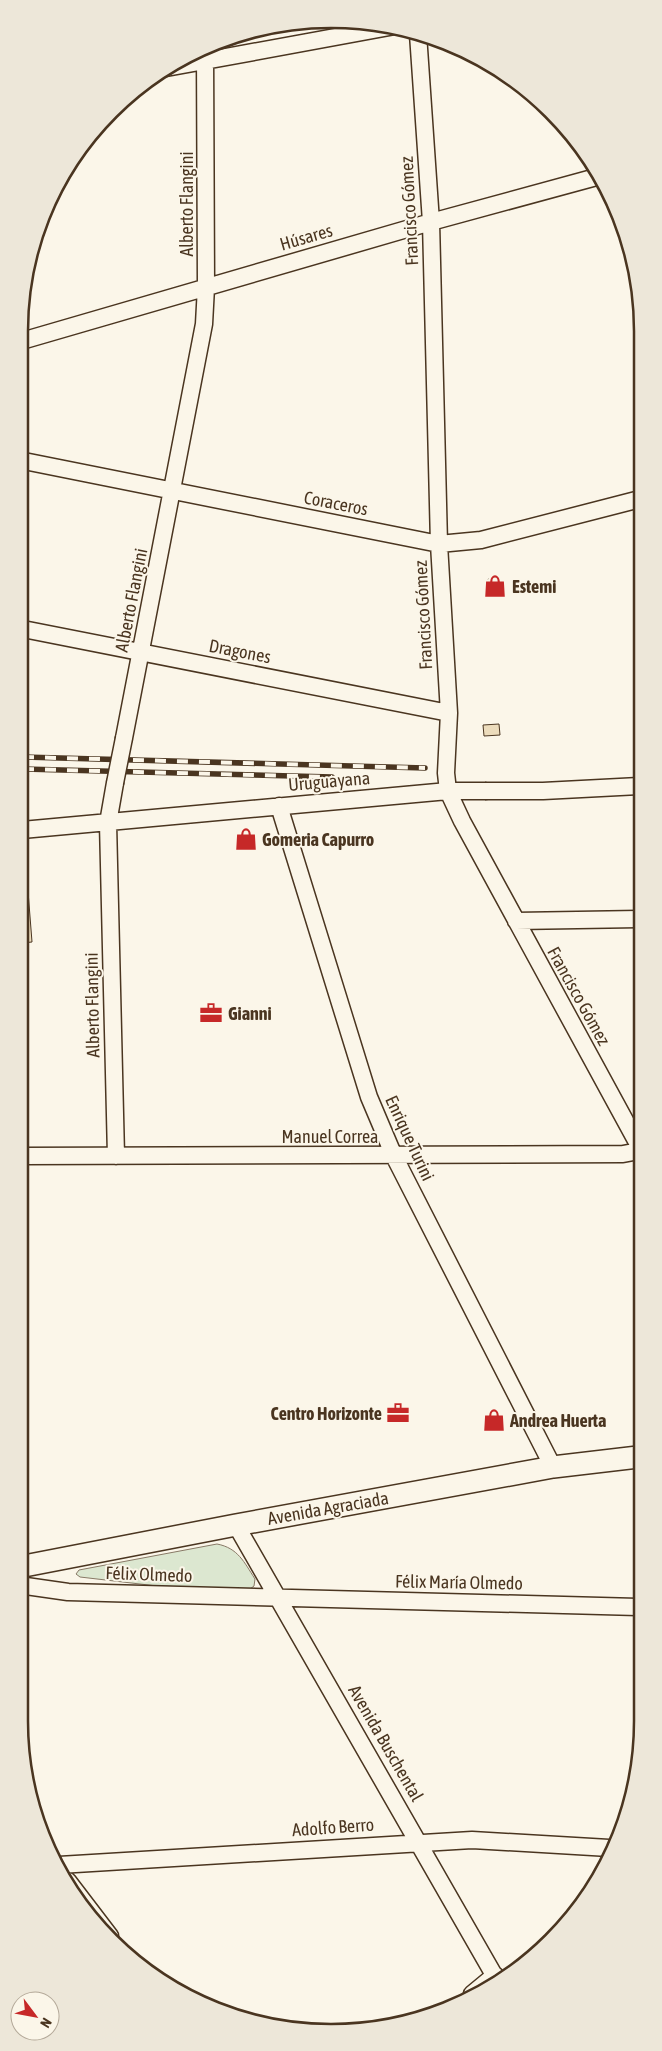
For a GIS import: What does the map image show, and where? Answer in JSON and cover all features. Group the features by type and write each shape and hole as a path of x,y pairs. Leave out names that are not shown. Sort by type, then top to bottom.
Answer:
{"main road":[{"name":"Avenida Agraciada","path":"27,1565 553,1467 634,1457"}],"street":[{"path":"206,56 370,30"},
{"name":"Francisco Gómez","path":"418,41 431,222 439,544 449,713 446,773 448,791 516,921 634,1137"},
{"name":"Alberto Flangini","path":"116,1156 108,823 204,324 206,287 206,56"},
{"name":"Húsares","path":"27,339 431,222 593,178"},
{"name":"Coraceros","path":"27,462 439,544 481,540 634,501"},
{"name":"Dragones","path":"27,630 449,713"},
{"name":"Uruguayana","path":"27,830 448,791 634,786"},
{"name":"Enrique Turini","path":"279,806 369,1097 394,1156 553,1467"},
{"path":"516,921 634,919"},
{"name":"Manuel Correa","path":"27,1156 394,1156 623,1154 634,1152"},
{"name":"Avenida Buschental","path":"236,1525 495,1975"},
{"name":"Félix Olmedo","path":"27,1586 68,1592 279,1598"},
{"name":"Félix María Olmedo","path":"279,1598 634,1607"},
{"name":"Adolfo Berro","path":"64,1865 472,1840 606,1848"}],"green space":[{"path":"217,1544 230,1549 240,1557 255,1579 254,1586 250,1589 157,1586 80,1577 76,1574 79,1570"}],"building":[{"name":"Estemi","path":"488,579 503,581 502,593 487,592"},
{"path":"499,724 500,735 484,736 483,725"},
{"path":"27,878 32,942 27,942"}],"railway":[{"path":"27,757 425,768"},
{"path":"27,769 332,777"}],"place":[{"name":"Estemi","path":"495,586"},
{"name":"Gomeria Capurro","path":"246,839"},
{"name":"Gianni","path":"211,1013"},
{"name":"Centro Horizonte","path":"398,1413"},
{"name":"Andrea Huerta","path":"494,1420"}]}
